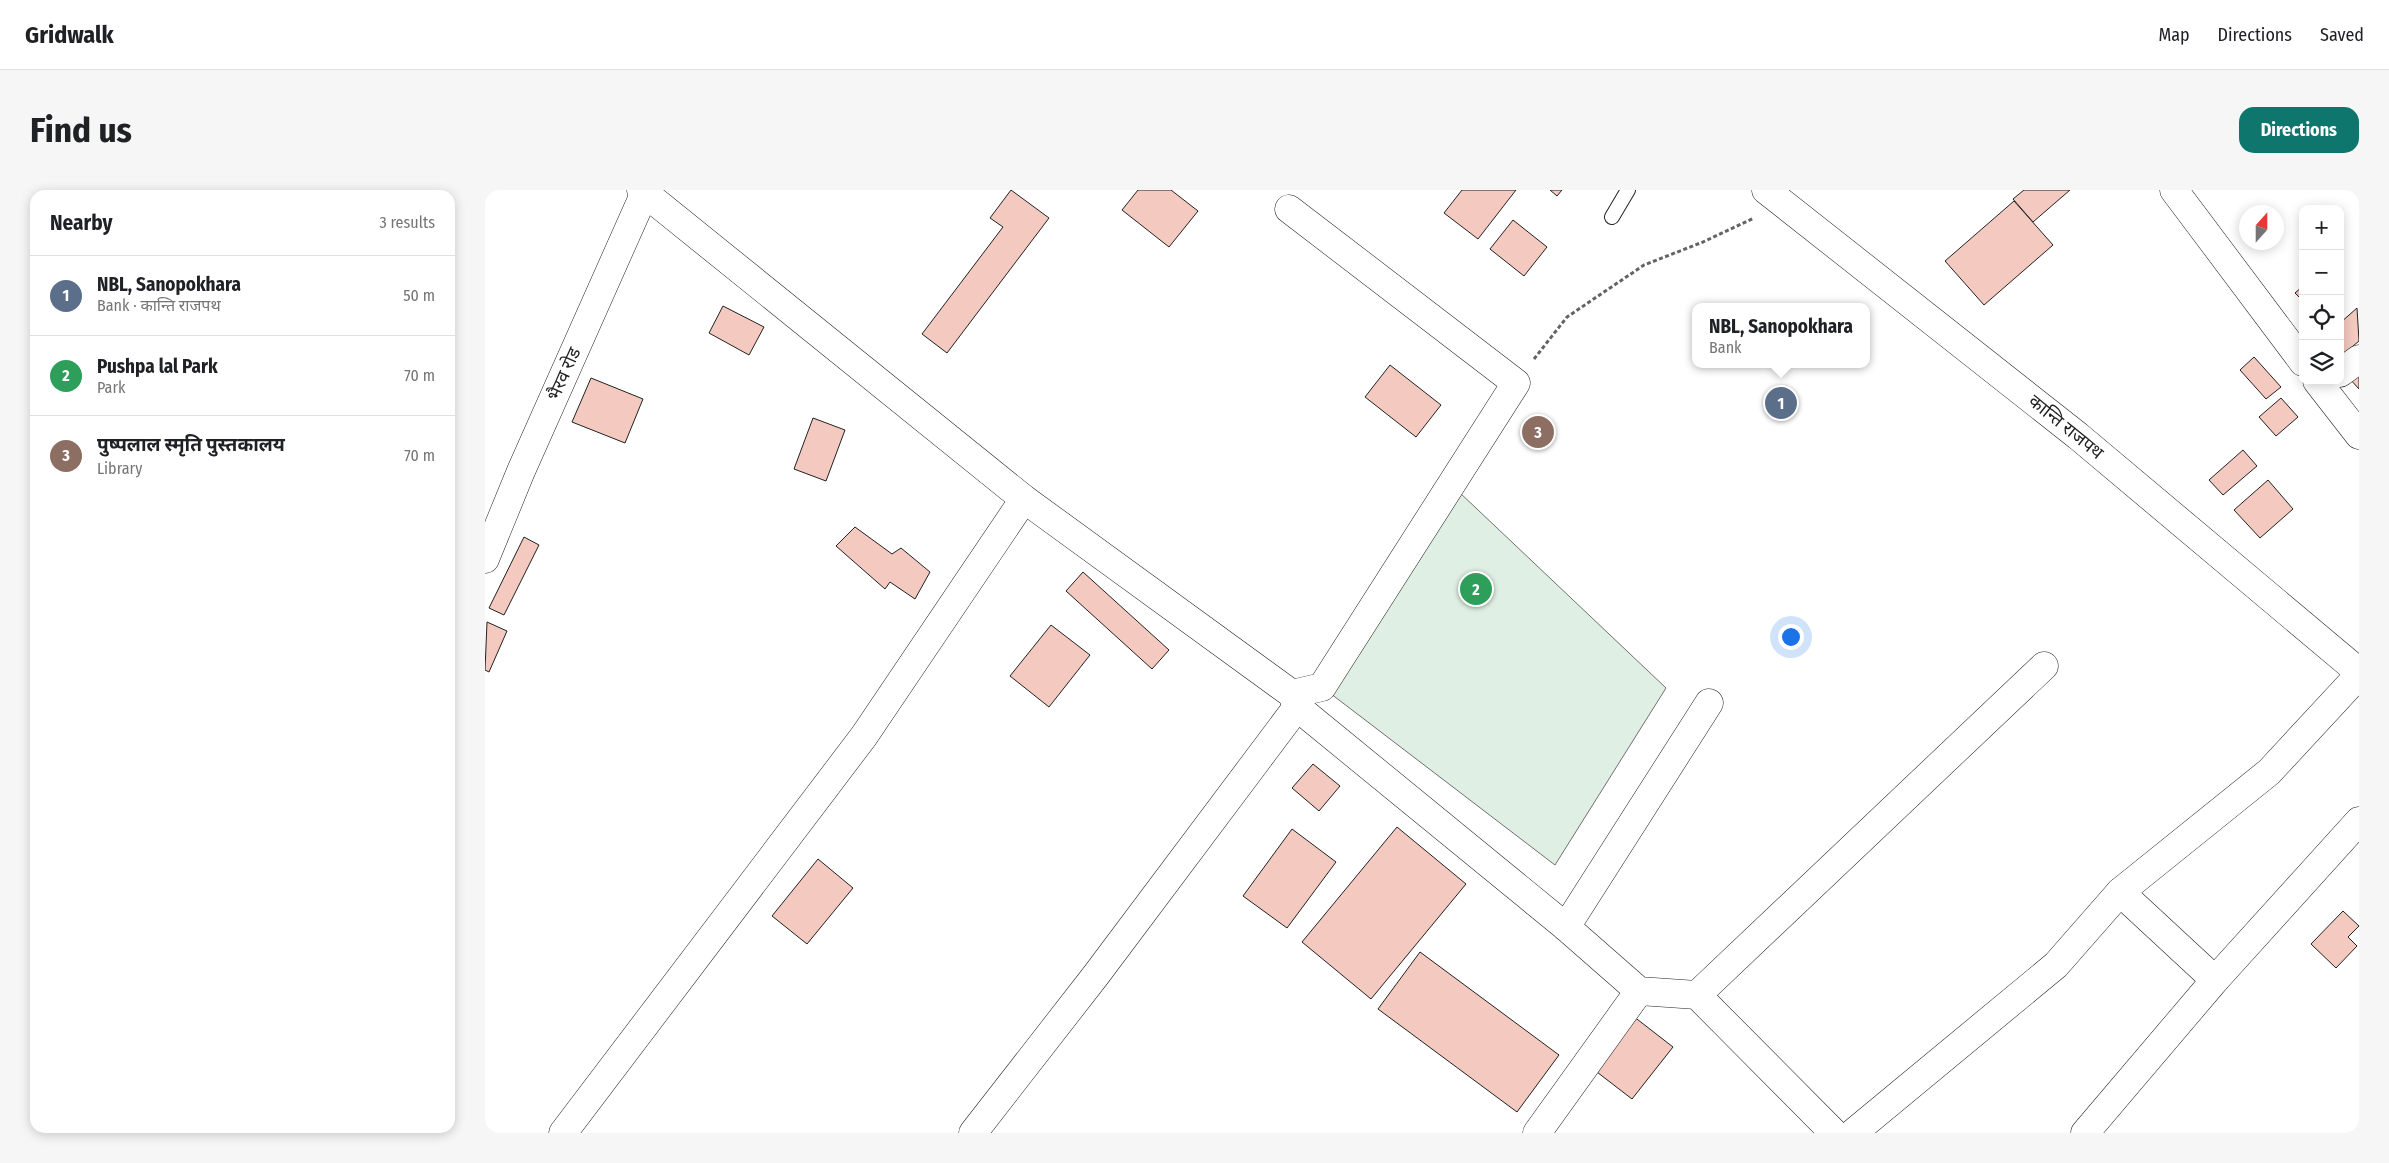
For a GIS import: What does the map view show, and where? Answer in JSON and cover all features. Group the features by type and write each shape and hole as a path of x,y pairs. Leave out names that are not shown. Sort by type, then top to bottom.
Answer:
{"street":[{"path":"2173,190 2299,357"},
{"path":"644,191 1024,499 1295,700 1566,927 1639,991 1697,995 1834,1133"},
{"name":"भैरव रोड","path":"485,559 521,471 644,191"},
{"name":"कान्ति राजपथ","path":"1775,197 2078,436 2359,673"},
{"path":"973,1133 1096,975 1295,700 1322,687 1516,384 1289,208"},
{"path":"2344,369 2359,359"},
{"path":"2330,385 2359,435"},
{"path":"563,1133 864,736 1024,499"},
{"path":"1697,995 2044,666"},
{"path":"1853,1133 2056,965 2120,892 2269,772 2359,673"},
{"path":"1566,927 1709,703"},
{"path":"2085,1133 2215,980 2359,821"},
{"path":"2120,892 2215,980"},
{"path":"1537,1133 1639,991"}],"lane":[{"path":"1612,217 1628,190"}],"path":[{"path":"1516,384 1567,317 1644,265 1703,242 1775,197"}],"green space":[{"path":"1458,491 1666,688 1555,865 1322,687"}],"building":[{"path":"1011,190 1049,218 947,353 922,334 1003,227 990,218"},
{"path":"1138,190 1171,190 1198,211 1169,247 1122,210"},
{"path":"1462,190 1516,190 1478,239 1444,213"},
{"path":"1550,190 1562,190 1557,196"},
{"path":"2024,190 2070,190 2033,222 2013,199"},
{"path":"2014,201 2053,245 1984,305 1945,261"},
{"path":"1513,220 1547,247 1524,276 1490,249"},
{"path":"723,306 764,327 749,355 709,333"},
{"path":"2357,308 2359,341 2344,354 2344,340 2344,319"},
{"path":"2254,357 2281,387 2266,399 2240,370"},
{"path":"1390,365 1441,405 1416,437 1365,397"},
{"path":"2359,369 2359,389 2349,378"},
{"path":"591,378 643,399 625,443 572,422"},
{"path":"2281,398 2298,417 2276,436 2259,417"},
{"path":"813,418 845,430 826,481 794,469"},
{"path":"2243,450 2257,466 2223,495 2209,480"},
{"path":"2268,480 2293,509 2260,538 2234,510"},
{"path":"855,527 892,554 901,548 930,572 915,599 890,582 885,589 836,546"},
{"path":"524,537 539,545 504,615 489,608"},
{"path":"1083,572 1169,650 1152,669 1066,591"},
{"path":"487,622 507,631 489,672 485,670"},
{"path":"1051,625 1090,655 1049,707 1010,676"},
{"path":"1313,764 1340,786 1319,811 1292,788"},
{"path":"1397,827 1466,884 1371,999 1302,942"},
{"path":"1292,829 1336,862 1287,928 1243,896"},
{"path":"818,859 853,888 807,944 772,916"},
{"path":"2343,911 2359,926 2348,937 2357,946 2336,968 2311,944"},
{"path":"1420,952 1559,1055 1517,1112 1378,1009"},
{"path":"1633,1016 1673,1047 1632,1099 1593,1069"}],"place":[{"name":"NBL, Sanopokhara","path":"1781,403"},
{"name":"पुष्पलाल स्मृति पुस्तकालय","path":"1538,432"},
{"name":"Pushpa lal Park","path":"1476,589"}]}
